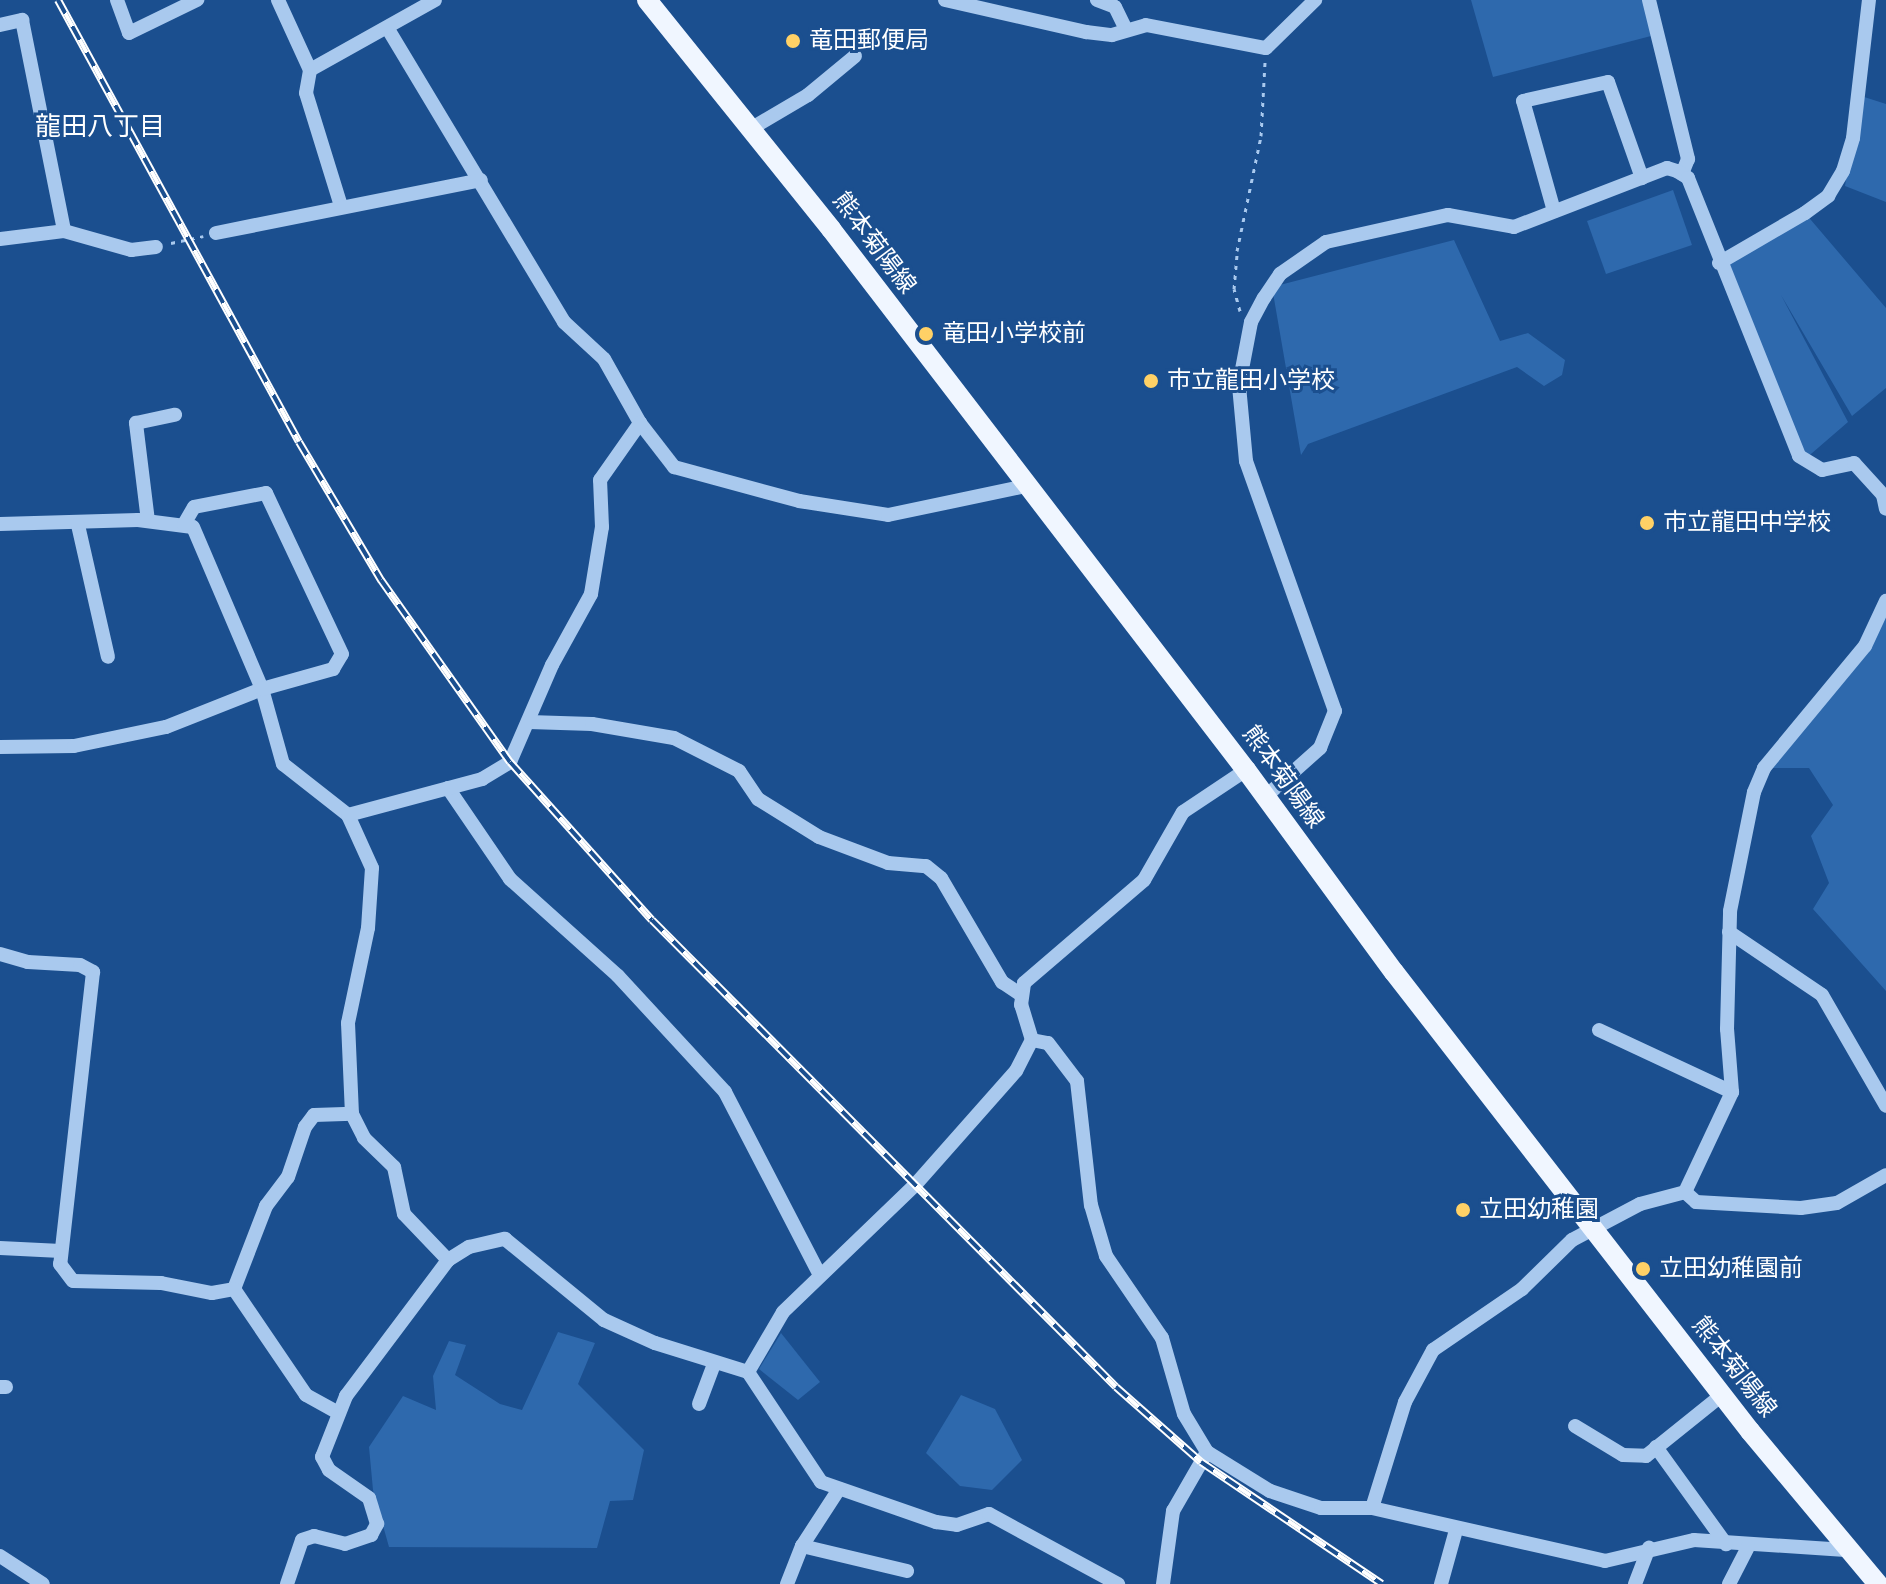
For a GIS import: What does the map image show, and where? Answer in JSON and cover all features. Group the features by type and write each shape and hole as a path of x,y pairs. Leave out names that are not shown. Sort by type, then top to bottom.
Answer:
{"main road":[{"name":"熊本菊陽線","path":"647,0 752,128 1246,770 1394,972 1722,1395 1874,1583"}],"street":[{"path":"117,0 129,33 197,0"},
{"path":"278,0 310,70 306,93 341,206"},
{"path":"310,70 435,0"},
{"path":"945,0 1086,32 1112,35 1146,25 1266,48 1315,0"},
{"path":"1097,0 1115,7 1126,30"},
{"path":"1649,0 1688,159 1682,174 1799,456 1811,468 1822,470 1854,463 1883,495 1886,509"},
{"path":"1719,263 1805,213 1828,196 1843,171 1853,138 1869,0"},
{"path":"0,25 22,20 64,231"},
{"path":"388,29 564,322 604,359 640,423 674,467 799,501 898,514 1026,486"},
{"path":"752,128 808,95 855,56"},
{"path":"1554,211 1523,101 1608,82 1642,178"},
{"path":"1265,797 1320,748 1335,711 1246,461 1239,385 1251,322 1280,274 1326,242 1448,215 1499,227 1514,227 1667,168 1682,174"},
{"path":"216,233 481,180"},
{"path":"0,239 64,231 131,250 156,247"},
{"path":"148,521 136,423 175,415"},
{"path":"348,815 482,779 510,762 552,665 591,594 602,527 600,480 640,423"},
{"path":"0,747 74,746 166,727 262,689 333,669 342,654 266,493 194,507 184,524"},
{"path":"0,524 78,525 148,521 193,527 262,689 283,764 348,815 372,868 368,928 348,1023 352,1114 364,1138 394,1167 404,1214 448,1260"},
{"path":"78,525 108,657"},
{"path":"1372,1508 1405,1402 1433,1350 1522,1289 1572,1240 1640,1204 1685,1192 1732,1092 1727,1029 1729,932 1738,851 1764,768 1865,646 1886,601"},
{"path":"529,722 568,721 674,738 739,771 758,799 819,837 888,863 926,866 941,878 1002,982 1020,994 1032,1040 1016,1071 915,1185 819,1273 783,1312 748,1372"},
{"path":"1020,994 1036,968 1144,880 1183,812 1246,770"},
{"path":"448,788 510,879 618,976 725,1092 819,1273"},
{"path":"1729,932 1822,995 1886,1106"},
{"path":"0,954 80,965 93,972 60,1264 73,1281 161,1283 212,1293 234,1289"},
{"path":"1599,1030 1732,1092"},
{"path":"1032,1040 1048,1043 1077,1081 1091,1205 1106,1256 1162,1338 1184,1414 1207,1452 1270,1491 1321,1508 1372,1508 1456,1530 1605,1561 1649,1548 1694,1540 1748,1547 1846,1550"},
{"path":"234,1289 266,1206 288,1177 305,1127 314,1115 352,1114"},
{"path":"1685,1192 1696,1202 1801,1208 1837,1203 1886,1175"},
{"path":"287,1584 302,1540 314,1536 345,1544 371,1535 377,1524 369,1498 329,1470 322,1457 338,1413 448,1260 469,1247 505,1239 604,1320 714,1364 748,1372 821,1482 936,1522 957,1525 989,1514 1118,1584"},
{"path":"0,1248 61,1251"},
{"path":"234,1289 306,1395 338,1413"},
{"path":"699,1404 714,1364"},
{"path":"1575,1426 1632,1458 1656,1447 1722,1395"},
{"path":"1656,1447 1726,1544"},
{"path":"1163,1584 1173,1511 1207,1452"},
{"path":"787,1584 802,1546 839,1489"},
{"path":"1441,1584 1456,1530"},
{"path":"802,1546 907,1571"},
{"path":"1729,1584 1748,1547"},
{"path":"1635,1584 1649,1548"},
{"path":"0,1556 43,1584"}],"path":[{"path":"1251,322 1240,312 1234,289 1261,136 1266,48"},
{"path":"156,247 216,233"}],"shaded area":[{"path":"1471,0 1646,0 1651,36 1493,77"},
{"path":"1858,95 1886,104 1886,202 1845,186"},
{"path":"1673,190 1692,245 1606,274 1587,221"},
{"path":"1805,213 1886,308 1886,388 1852,416 1781,295 1848,422 1804,460 1719,263"},
{"path":"1454,240 1500,341 1528,333 1565,360 1562,375 1544,386 1517,367 1308,444 1301,455 1272,287"},
{"path":"1886,597 1886,991 1813,909 1829,883 1811,836 1833,805 1809,768 1764,768 1865,646"},
{"path":"558,1332 595,1343 578,1384 644,1450 633,1500 610,1501 597,1548 389,1547 373,1490 369,1447 403,1396 436,1410 433,1376 449,1341 466,1345 455,1375 500,1404 522,1410"},
{"path":"781,1333 820,1382 798,1400 759,1369"},
{"path":"961,1395 995,1409 1022,1460 992,1490 960,1486 926,1453"}],"railway":[{"path":"58,0 299,442 381,580 510,762 652,920 1116,1387 1201,1462 1382,1584"}],"place":[{"name":"竜田郵便局","path":"793,41"},
{"name":"竜田小学校前","path":"926,334"},
{"name":"市立龍田小学校","path":"1151,381"},
{"name":"市立龍田中学校","path":"1647,523"},
{"name":"立田幼稚園","path":"1463,1210"},
{"name":"立田幼稚園前","path":"1643,1269"}],"district":[{"name":"龍田八丁目","path":"100,127"}]}
